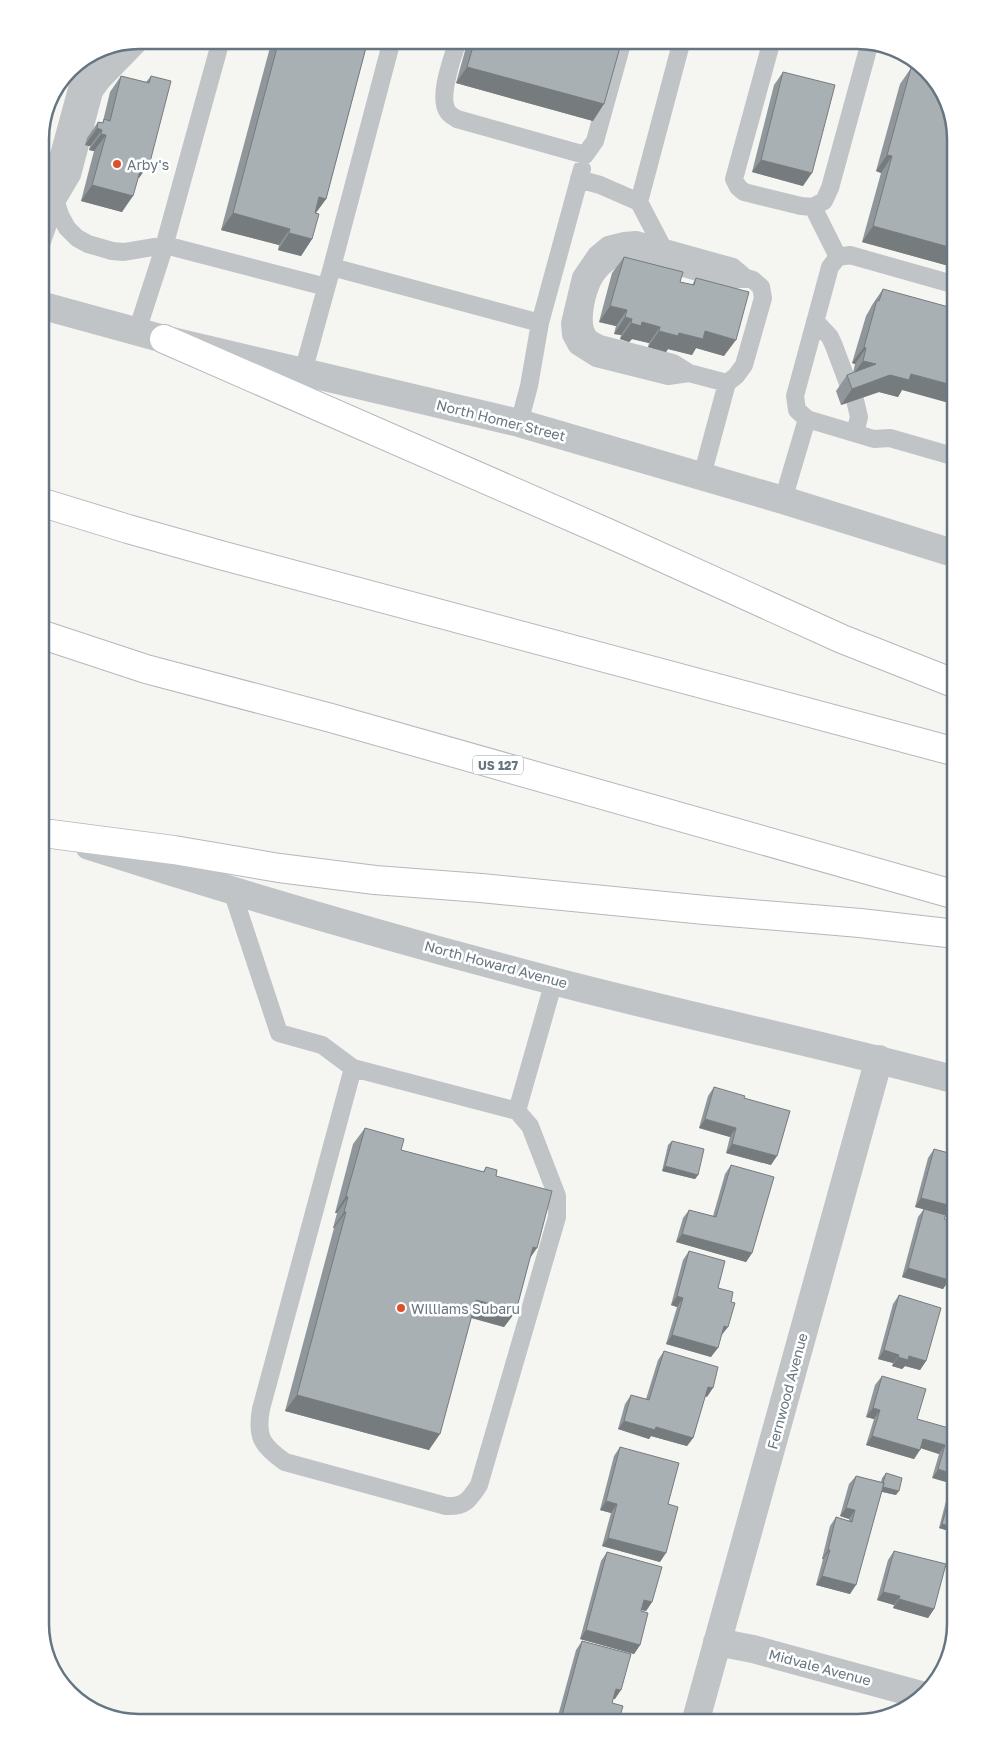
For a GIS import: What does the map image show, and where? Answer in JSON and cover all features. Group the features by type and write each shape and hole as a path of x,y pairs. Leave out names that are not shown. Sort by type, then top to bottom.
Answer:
{"highway":[{"path":"164,339 842,639 947,680"},
{"path":"49,505 233,559 947,750"},
{"name":"US 127","path":"49,637 146,668 331,718 947,891"},
{"path":"49,833 174,850 279,868 375,880 860,923 947,933"}],"street":[{"name":"North Homer Street","path":"49,308 164,339 520,423 783,500 947,551"},
{"name":"North Howard Avenue","path":"49,834 232,892 554,981 879,1059 947,1078"},
{"name":"Fernwood Avenue","path":"697,1714 879,1059"},
{"name":"Midvale Avenue","path":"717,1642 753,1649 915,1693"}],"lane":[{"path":"49,222 56,202 72,175 94,92 102,81 133,49"},
{"path":"137,332 165,244 219,49"},
{"path":"303,372 390,49"},
{"path":"455,49 444,89 447,112 457,119 585,155"},
{"path":"520,423 529,386 540,323 585,155 595,142 621,49"},
{"path":"639,202 680,49"},
{"path":"770,49 734,179 738,187 744,192 801,206 813,207 824,201 830,188 868,49"},
{"path":"105,56 87,72 78,85 54,173 56,202 67,228 77,238 88,244 112,251 124,252 165,244 326,287"},
{"path":"579,179 600,185 639,202 663,248"},
{"path":"813,207 838,257"},
{"path":"689,373 668,376 596,358 577,346 571,335 570,323 581,277 596,255 608,245 636,240 733,267 761,287 763,298 744,365 736,376 727,383 702,476"},
{"path":"727,383 689,373 673,363 600,344 590,338 584,329 583,319 592,282 611,260 639,255 729,281 746,278"},
{"path":"947,283 850,256 838,257 830,267 795,396 798,410 807,419 874,438 890,438 947,454"},
{"path":"332,267 540,323"},
{"path":"815,321 830,337 852,393 859,418 855,433"},
{"path":"783,500 807,419"},
{"path":"232,892 279,1033 322,1045 353,1068 516,1111 530,1126 556,1196 557,1217 479,1485 468,1501 457,1507 446,1506 285,1462 272,1453 262,1440 258,1425 353,1068"},
{"path":"516,1111 554,981"}],"building":[{"path":"277,49 366,49 326,199 319,197 315,213 319,214 312,239 289,233 290,229 233,213"},
{"path":"472,49 619,49 604,104 467,67"},
{"path":"911,68 913,69 925,79 932,89 946,121 947,247 873,226 892,156 887,155"},
{"path":"783,72 835,85 812,173 761,160"},
{"name":"Arby's","path":"121,76 149,83 151,76 171,81 150,162 143,161 133,196 92,185 106,135 101,134 102,130 97,128 98,122 103,123 104,119 110,121"},
{"path":"624,257 683,272 680,282 694,285 696,278 749,292 736,340 705,331 703,339 679,333 678,336 659,331 660,327 642,322 641,326 631,323 632,319 625,317 627,310 610,306"},
{"path":"883,289 947,307 947,384 911,374 909,380 890,375 852,389 847,375 876,364 863,361 866,348 864,347 877,300 879,301"},
{"path":"714,1087 790,1111 777,1156 732,1144 736,1128 705,1119"},
{"path":"365,1128 404,1139 401,1150 484,1172 486,1167 497,1170 496,1176 552,1191 537,1248 533,1247 516,1311 476,1300 440,1434 297,1395 346,1212 344,1212 348,1197 346,1196"},
{"path":"672,1141 704,1149 698,1175 665,1166"},
{"path":"934,1149 947,1153 947,1205 921,1198"},
{"path":"731,1165 774,1177 752,1253 682,1234 689,1210 716,1217"},
{"path":"924,1209 946,1215 944,1219 947,1220 947,1279 908,1268"},
{"path":"689,1251 725,1261 718,1288 733,1292 731,1302 735,1303 728,1327 724,1326 718,1348 672,1335 683,1298 677,1296"},
{"path":"899,1295 941,1308 926,1361 909,1356 908,1360 884,1350"},
{"path":"664,1351 718,1367 713,1388 708,1387 693,1438 656,1427 655,1430 624,1421 631,1395 649,1400"},
{"path":"882,1376 926,1389 917,1419 947,1427 947,1472 938,1469 945,1445 923,1439 920,1450 872,1436 880,1410 873,1408"},
{"path":"620,1447 679,1463 668,1504 678,1507 666,1553 608,1538 617,1504 606,1501"},
{"path":"886,1473 902,1478 899,1491 883,1487"},
{"path":"856,1476 884,1483 856,1585 822,1576 830,1550 828,1550 836,1517 852,1522 855,1510 846,1508"},
{"path":"947,1506 947,1525 942,1524"},
{"path":"894,1551 946,1564 934,1609 899,1599 900,1596 883,1592"},
{"path":"607,1552 662,1567 652,1602 644,1600 641,1611 648,1613 640,1645 586,1630"},
{"path":"582,1641 631,1654 621,1690 616,1689 612,1703 623,1706 621,1714 562,1714"}],"place":[{"name":"Arby's","path":"117,164"},
{"name":"Williams Subaru","path":"401,1308"}]}
